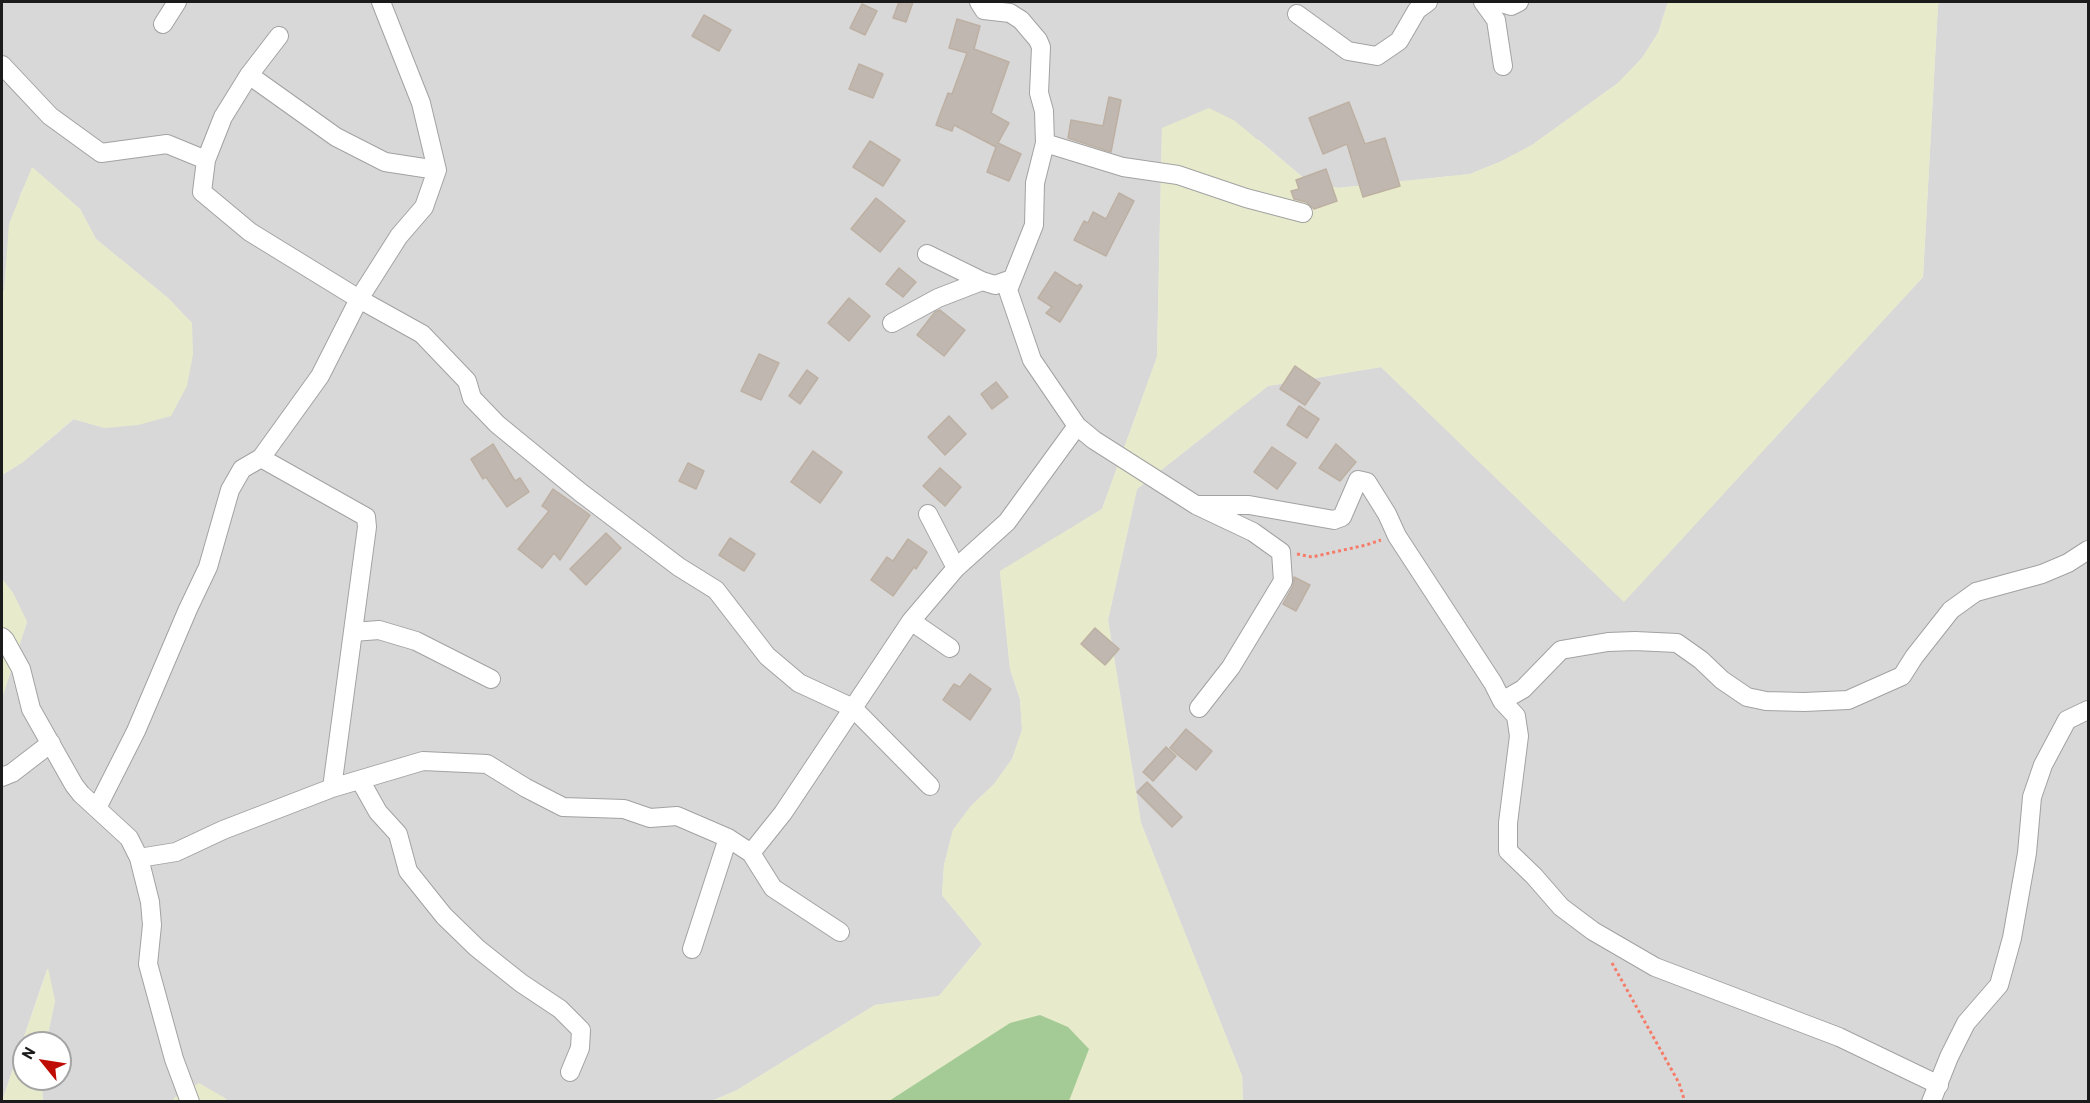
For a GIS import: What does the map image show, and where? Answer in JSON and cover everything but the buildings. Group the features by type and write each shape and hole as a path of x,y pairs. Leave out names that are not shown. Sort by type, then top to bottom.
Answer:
{"street":[{"path":"163,24 177,2"},
{"path":"97,808 136,731 208,567 230,490 242,469 261,458 320,376 359,299 399,236 424,207 437,170 421,103 381,2"},
{"path":"979,2 984,10 1010,14 1021,20 1038,40 1041,48 1039,93 1044,111 1044,143 1035,183 1034,225 1008,290 1008,296 1032,360 1077,426 1094,440 1196,505 1253,532 1281,552 1283,581 1231,667 1199,708"},
{"path":"1297,14 1348,51 1377,56 1399,41 1417,10 1428,2"},
{"path":"1483,2 1496,20 1503,66"},
{"path":"1498,2 1511,6 1519,2"},
{"path":"279,36 249,75 224,117 206,160 202,192 250,232 359,299 422,334 467,381 472,398 497,424 589,499 679,567 716,590 767,656 799,683 853,708 930,786"},
{"path":"2,65 51,116 101,153 167,144 206,160"},
{"path":"249,75 336,137 375,157 385,162 437,170"},
{"path":"1044,143 1123,167 1178,175 1246,198 1303,213"},
{"path":"927,255 994,285 1011,279"},
{"path":"892,323 938,298 982,281"},
{"path":"752,853 783,813 910,621 956,568 1007,522 1077,426"},
{"path":"261,458 366,517 367,527 332,788"},
{"path":"1196,505 1249,505 1334,520 1342,518 1358,480 1367,482 1398,536 1502,701 1516,716 1519,736 1508,823 1508,851 1534,876 1561,908 1593,931 1655,967 1839,1037 1935,1093 1966,1023 1999,986 2012,938 2027,853 2032,797 2043,765 2067,720 2088,710"},
{"path":"928,514 956,568"},
{"path":"1502,701 1523,688 1561,650 1608,642 1635,641 1677,643 1701,660 1722,680 1748,697 1766,701 1848,700 1902,676 1951,610 1976,592 2042,574 2068,563 2088,550"},
{"path":"910,621 950,648"},
{"path":"352,632 379,630 416,641 491,679"},
{"path":"2,637 21,669 30,709 81,794 129,838 139,858 150,902 152,925 148,964 174,1059 190,1101"},
{"path":"2,777 12,773 51,743"},
{"path":"139,858 176,852 223,830 332,788 423,761 487,764 563,807 624,809 650,818 677,816 728,838 752,853 772,888 840,932"},
{"path":"360,780 378,812 398,834 408,871 444,916 477,948 521,983 560,1009 581,1030 580,1048 570,1072"},
{"path":"692,949 728,838"}],"path":[{"path":"1281,556 1297,554 1312,557 1398,536"},
{"path":"1607,956 1679,1083 1685,1101"}],"shaded area":[{"path":"2,2 1668,2 1658,33 1642,58 1618,83 1532,145 1470,174 1338,188 1306,180 1259,140 1162,128 1157,357 1102,509 1000,572 1010,669 1020,699 1022,730 1012,759 994,784 971,806 953,830 944,865 942,895 982,944 939,996 875,1005 737,1090 711,1101 227,1102 225,1098 175,1098 173,1101 43,1101 42,1091 72,1091 72,1031 49,1031 55,1001 47,969 26,1031 12,1031 12,1072 2,1101 2,698 27,622 13,593 2,579 2,475 23,462 74,419 105,428 192,323 168,298 96,239 80,209 33,168 20,195 2,293"},
{"path":"1942,2 2088,2 2088,1101 1243,1101 1242,1076 1141,823 1108,620 1137,489 1268,386 1381,367 1624,601 1923,277 1938,4"}],"green space":[{"path":"1668,2 1942,2 1938,4 1923,277 1624,602 1381,367 1268,386 1137,489 1108,620 1141,823 1242,1076 1243,1101 1069,1101 1088,1049 889,1101 711,1102 737,1090 875,1005 939,996 982,944 942,895 944,865 953,830 971,806 994,784 1012,759 1022,730 1020,699 1010,669 1000,571 1102,509 1157,357 1162,128 1209,108 1235,121 1306,180 1338,188 1470,174 1532,145 1618,83 1642,58 1658,33"},
{"path":"32,167 80,209 96,239 168,298 192,323 193,354 187,386 171,416 138,425 105,428 73,419 23,462 2,475 2,293 9,224"},
{"path":"2,579 13,593 27,622 2,698"},
{"path":"48,968 55,1001 49,1031 26,1031"},
{"path":"1040,1015 1068,1027 1089,1049 1069,1101 889,1101 1010,1023"},
{"path":"12,1072 12,1091 42,1091 43,1101 2,1101"},
{"path":"199,1083 227,1101 173,1102 174,1098"}]}
